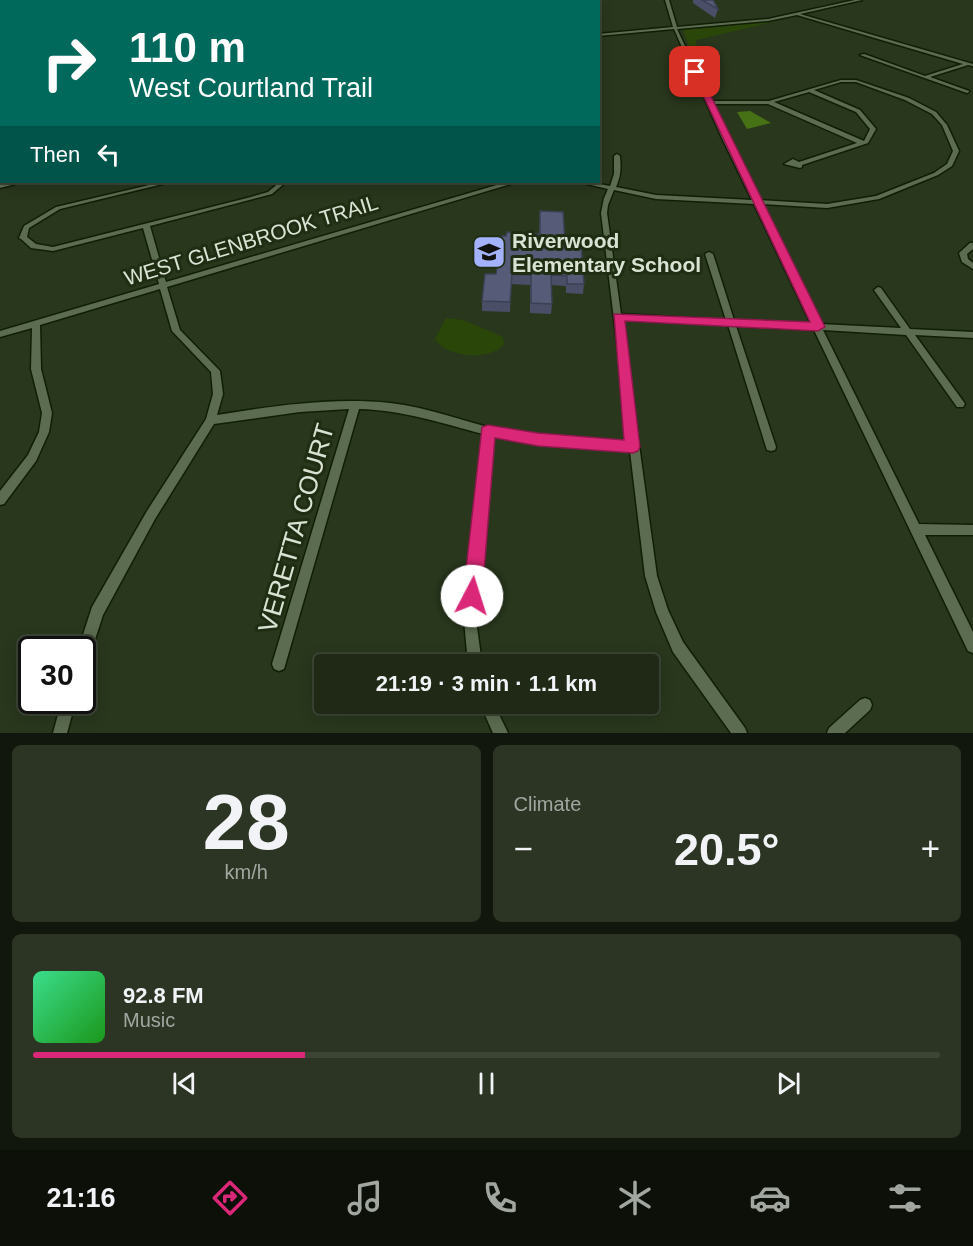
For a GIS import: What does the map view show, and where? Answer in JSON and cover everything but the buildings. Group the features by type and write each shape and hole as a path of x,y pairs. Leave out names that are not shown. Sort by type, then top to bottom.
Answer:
{"street":[{"path":"667,0 675,28 709,103 973,646"},
{"path":"600,35 709,26 798,14 860,0"},
{"path":"798,14 971,64"},
{"path":"673,21 709,26"},
{"path":"633,31 669,31 679,35"},
{"path":"862,56 967,92"},
{"path":"925,77 971,64"},
{"path":"586,183 656,197 827,206 860,202 936,174 950,165 956,151 944,125 934,113 907,99 850,80 769,102 709,103"},
{"path":"799,164 866,142 873,129 858,111 810,90"},
{"path":"769,102 862,143"},
{"path":"617,156 620,169 613,189 604,202 604,213 651,576 662,612 678,647 740,733"},
{"path":"0,186 15,183"},
{"path":"153,183 58,208 26,227 23,238 34,246 53,249 270,193 282,183"},
{"name":"WEST GLENBROOK TRAIL","path":"0,334 509,183"},
{"path":"89,636 97,612 151,515 211,420 218,393 215,371 176,331 146,226"},
{"path":"973,245 963,253 965,260 973,267"},
{"path":"709,254 771,447"},
{"path":"878,290 960,404"},
{"path":"618,317 973,335"},
{"path":"0,500 32,458 44,432 48,412 36,369 36,323"},
{"path":"211,420 289,408 356,405 392,407 488,431 538,439 633,447"},
{"name":"VERETTA COURT","path":"279,664 356,405"},
{"path":"474,654 470,620 488,431"},
{"path":"916,529 973,530"},
{"path":"834,733 865,705"},
{"path":"60,733 65,714"},
{"path":"492,714 501,733"}],"shaded area":[{"path":"781,20 696,40 702,68 713,82 703,83 683,30"},
{"path":"750,111 771,123 747,129 737,112"},
{"path":"446,318 463,320 503,337 504,344 498,350 479,355 448,350 435,339"}],"place":[{"name":"Riverwood Elementary School","path":"489,252"}],"route":[{"path":"472,596 488,431 538,439 633,447 618,317 818,327 695,72"}]}
